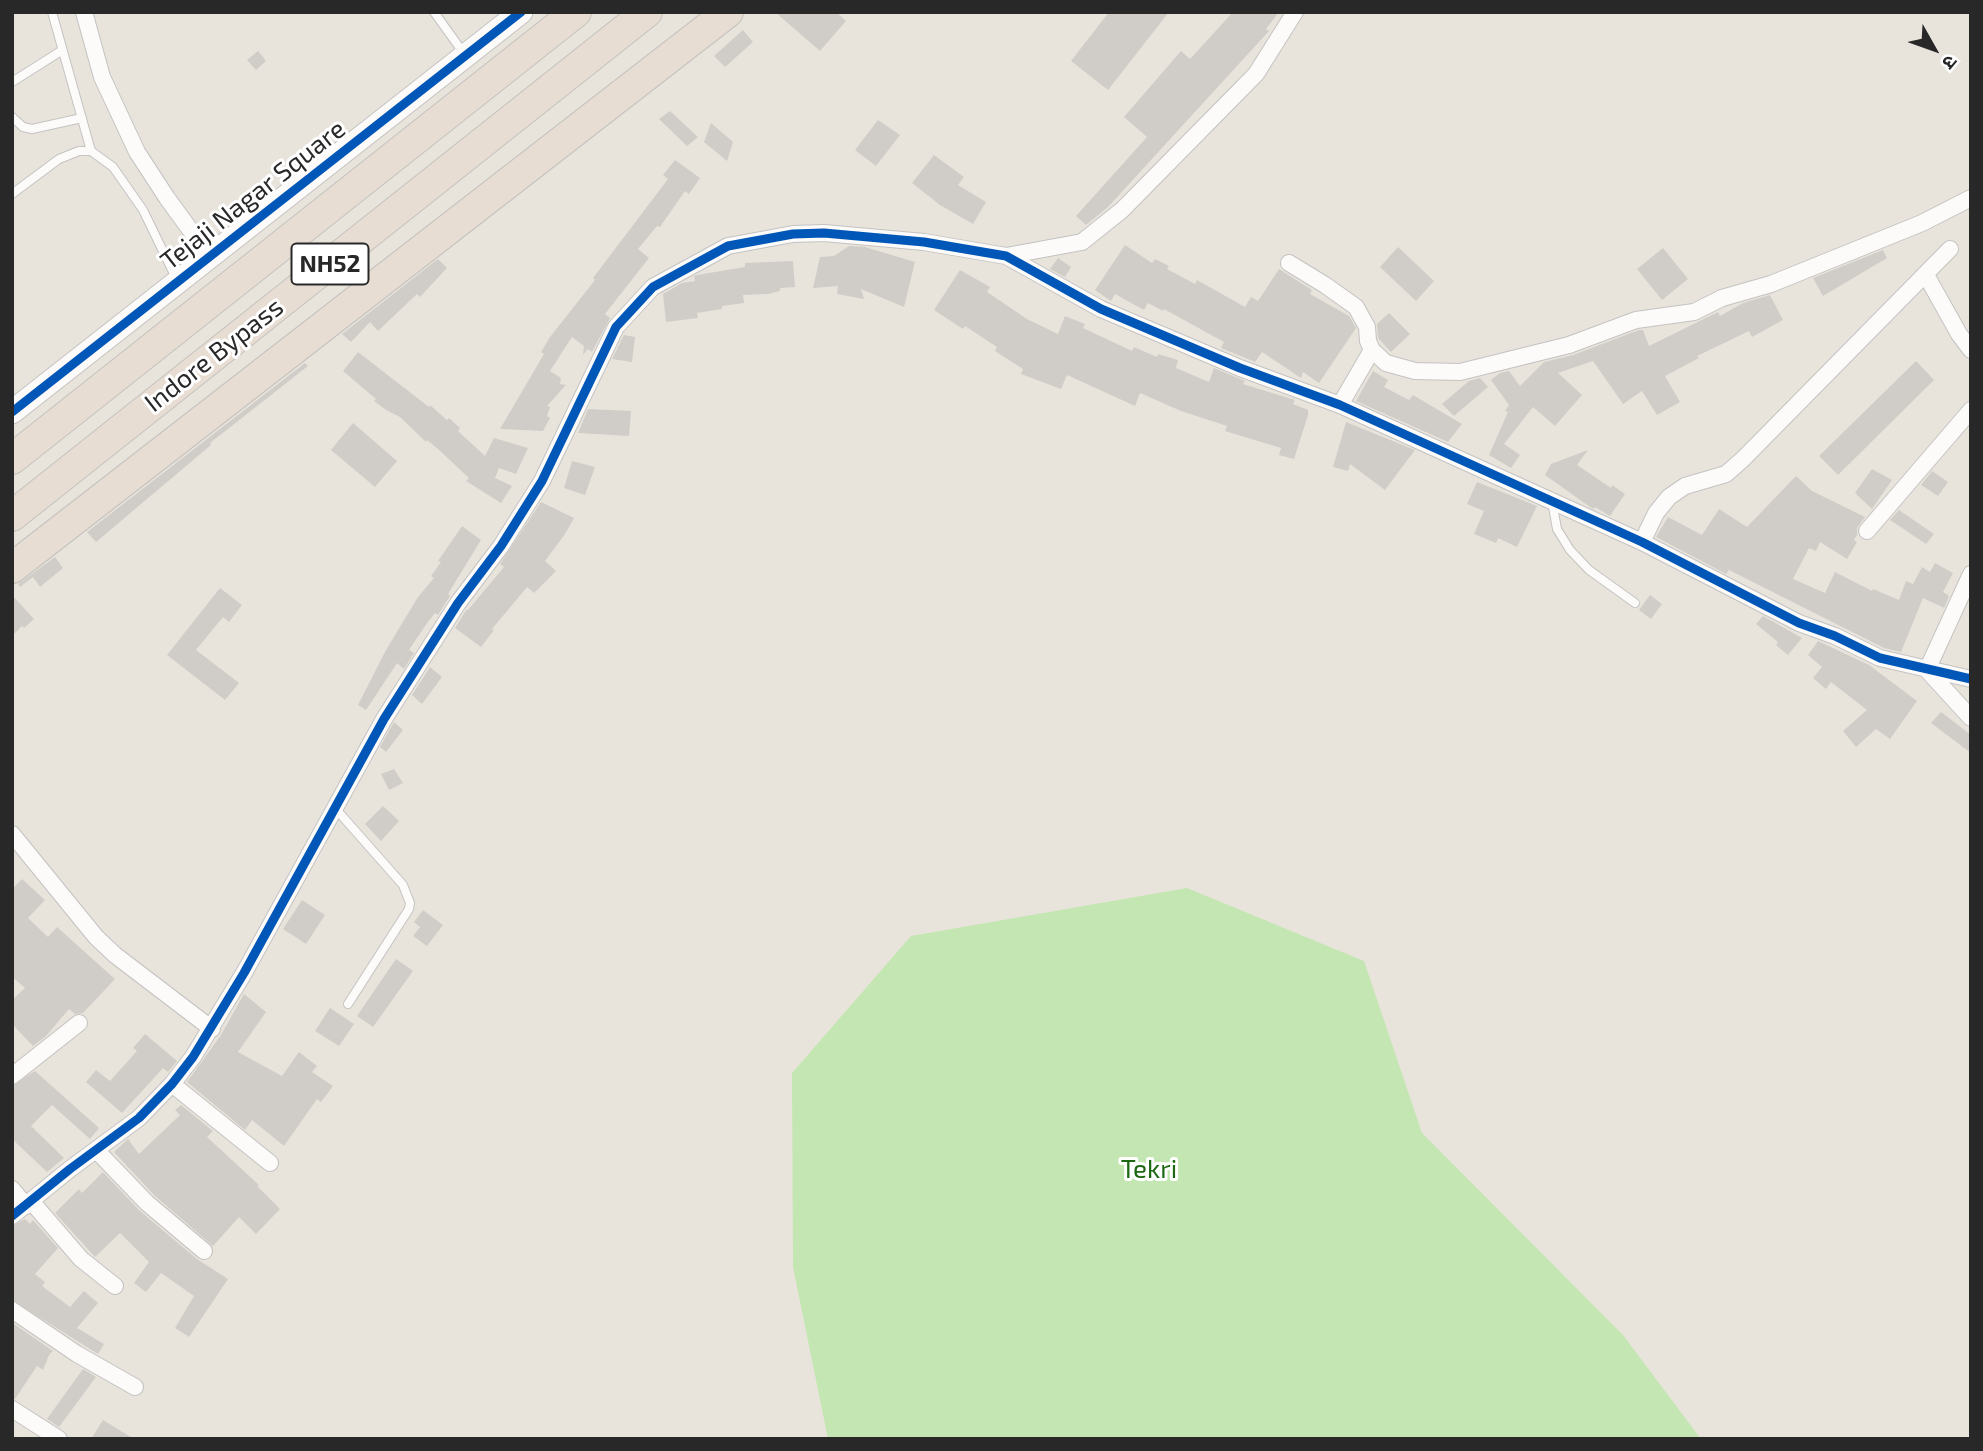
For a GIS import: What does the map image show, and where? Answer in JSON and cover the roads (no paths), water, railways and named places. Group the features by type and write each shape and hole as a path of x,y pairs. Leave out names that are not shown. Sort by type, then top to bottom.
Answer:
{"highway":[{"name":"Indore Bypass","path":"12,459 576,12"},
{"name":"Indore Bypass","path":"12,516 648,12"},
{"path":"12,568 728,12"}],"street":[{"path":"84,12 102,77 137,152 210,257"},
{"name":"Tejaji Nagar Square","path":"12,412 521,12"},
{"path":"1006,256 1082,242 1122,211 1256,74 1295,12"},
{"path":"1289,263 1356,307 1367,327 1372,350 1386,363 1415,371 1460,372 1569,345 1636,320 1694,312 1722,298 1771,284 1922,223 1971,198"},
{"path":"12,1216 139,1118 172,1084 212,1028 384,719 458,603 501,546 542,481 616,327 653,287 728,246 793,234 824,233 924,242 1006,256 1101,309 1241,368 1340,405 1642,542 1799,623 1835,636 1880,658 1971,679"},
{"path":"1642,542 1656,513 1669,497 1685,486 1726,474 1734,467 1950,248"},
{"path":"1926,275 1971,350"},
{"path":"1340,405 1372,350"},
{"path":"1867,531 1971,410"},
{"path":"1927,670 1971,574"},
{"path":"1927,670 1971,718"},
{"path":"12,834 96,937 115,955 212,1028"},
{"path":"12,1076 79,1023"},
{"path":"172,1084 270,1163"},
{"path":"96,1150 147,1203 204,1251"},
{"path":"12,1189 82,1259 115,1286"},
{"path":"12,1310 77,1354 135,1387"},
{"path":"12,1409 59,1439"}],"lane":[{"path":"52,12 91,151"},
{"path":"434,12 466,57"},
{"path":"12,82 61,51"},
{"path":"12,117 23,127 32,129 82,118"},
{"path":"12,194 59,159 79,151 91,151 113,167 143,210 177,280"},
{"path":"1552,501 1557,529 1570,550 1588,570 1635,603"},
{"path":"335,808 403,886 410,903 409,909 348,1004"}],"park label":[{"name":"Tekri","path":"1149,1169"}]}
